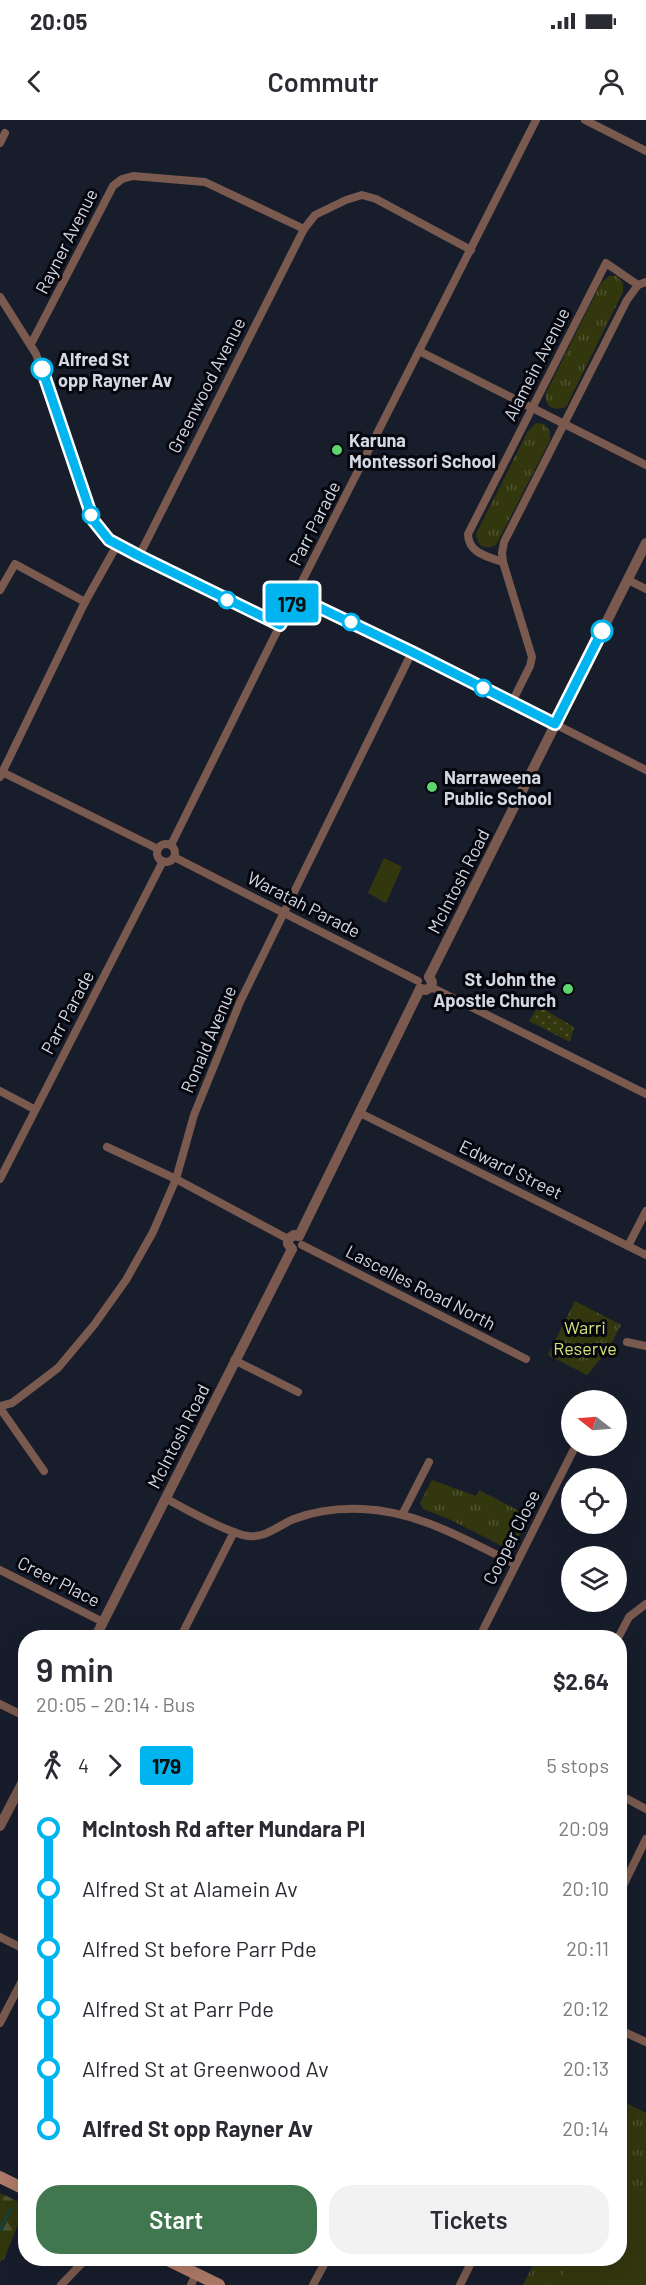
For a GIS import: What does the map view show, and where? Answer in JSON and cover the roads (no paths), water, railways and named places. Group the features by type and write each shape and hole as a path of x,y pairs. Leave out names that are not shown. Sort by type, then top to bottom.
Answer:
{"main road":[{"path":"0,2177 18,2186"},
{"path":"182,2266 193,2279 219,2285"}],"street":[{"name":"Parr Parade","path":"171,845 536,120"},
{"path":"585,120 646,151"},
{"path":"0,143 5,133"},
{"name":"Rayner Avenue","path":"31,344 113,186 122,179 133,177 205,182 304,229"},
{"path":"304,229 315,215 362,195 376,199 471,250"},
{"name":"Greenwood Avenue","path":"139,556 304,229"},
{"name":"Alamein Avenue","path":"503,562 473,549 468,543 468,534 606,263 642,283 627,300 504,542 503,562 532,657 530,666 512,702"},
{"path":"1,300 31,344 90,515 102,533 117,545 280,625"},
{"path":"419,351 646,465"},
{"name":"McIntosh Road","path":"99,1630 646,543"},
{"path":"117,545 85,602 1,774 158,849"},
{"path":"0,590 15,564 85,602"},
{"path":"628,580 646,589"},
{"path":"295,596 646,770"},
{"name":"Ronald Avenue","path":"0,1407 12,1402 58,1368 94,1325 126,1280 153,1232 176,1179 194,1115 240,1002 412,652"},
{"path":"164,844 171,845 175,850 174,857 170,861 163,861 158,856 158,849 164,844"},
{"name":"Waratah Parade","path":"174,857 646,1094"},
{"name":"Parr Parade","path":"0,1179 163,861"},
{"path":"0,1091 34,1109"},
{"name":"Edward Street","path":"360,1113 646,1255"},
{"name":"Lascelles Road North","path":"107,1147 176,1179 526,1359"},
{"path":"628,1246 646,1211"},
{"path":"627,1342 646,1346"},
{"path":"234,1359 298,1392"},
{"path":"0,1407 44,1471"},
{"name":"Cooper Close","path":"483,1630 570,1456"},
{"path":"403,1513 429,1462"},
{"path":"165,1498 234,1533 248,1536 263,1534 305,1515 364,1509 403,1513 443,1528 515,1564"},
{"path":"184,1630 234,1533"},
{"name":"Creer Place","path":"0,1570 103,1622"},
{"path":"622,1630 629,1617 646,1604"},
{"path":"0,1704 18,1712"},
{"path":"0,1826 18,1791"},
{"path":"627,1799 646,1809"},
{"path":"627,1878 646,1839"},
{"path":"0,1937 18,1946"},
{"path":"0,2022 18,1988"},
{"path":"627,2034 646,2043"},
{"path":"61,2285 79,2266"},
{"path":"313,2285 323,2266"},
{"path":"460,2285 470,2266"}],"waterway":[{"path":"0,2230 11,2208"}],"place":[{"name":"Alfred St opp Rayner Av","path":"42,369"},
{"name":"Karuna Montessori School","path":"337,450"},
{"name":"Narraweena Public School","path":"432,787"},
{"name":"St John the Apostle Church","path":"568,989"}],"park label":[{"name":"Warri Reserve","path":"585,1337"}]}
